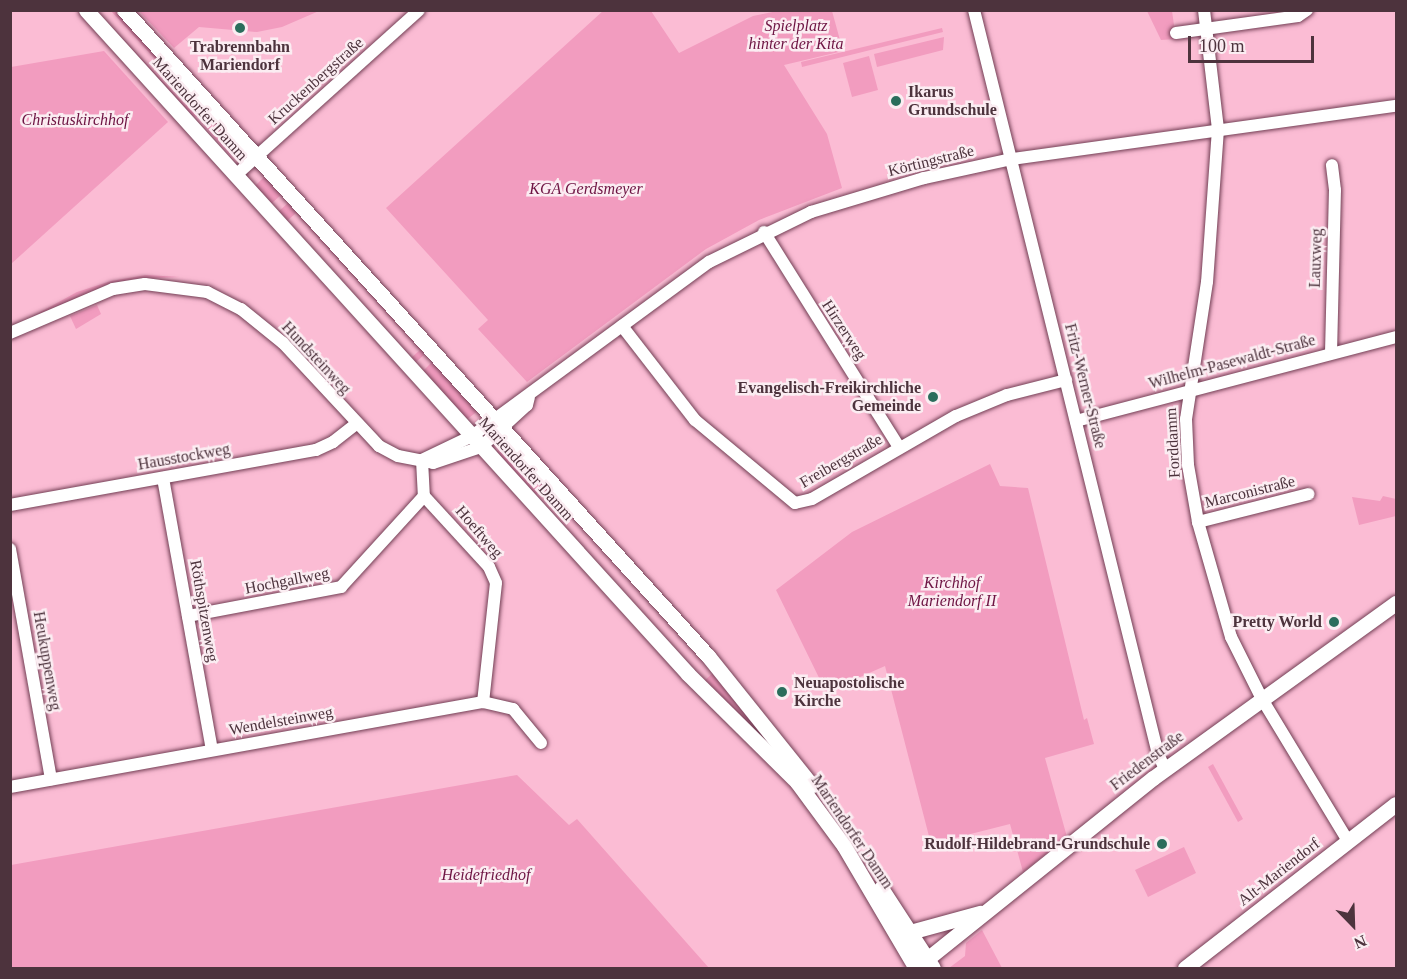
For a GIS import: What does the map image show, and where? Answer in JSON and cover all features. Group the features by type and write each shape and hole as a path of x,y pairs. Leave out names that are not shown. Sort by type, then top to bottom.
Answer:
{"main road":[{"name":"Mariendorfer Damm","path":"86,10 688,674 797,782 844,846 921,966"},
{"name":"Mariendorfer Damm","path":"124,10 755,710 846,833 910,932 921,966"},
{"name":"Friedenstraße","path":"921,966 1166,769 1396,603"},
{"name":"Alt-Mariendorf","path":"1185,969 1396,804"},
{"path":"910,932 988,911"}],"street":[{"name":"Kruckenbergstraße","path":"236,176 419,10"},
{"name":"Fritz-Werner-Straße","path":"975,10 1158,754 1166,769"},
{"name":"Forddamm","path":"1204,10 1218,129 1207,282 1188,390 1188,465 1198,522 1231,637 1262,699 1348,841"},
{"path":"1176,33 1298,16 1307,10"},
{"name":"Körtingstraße","path":"498,424 527,405 529,397 709,262 764,232 845,200 1012,159 1396,106"},
{"name":"Lauxweg","path":"1331,353 1332,165"},
{"name":"Hirzerweg","path":"764,232 898,446"},
{"name":"Hundsteinweg","path":"10,333 113,289 145,284 175,285 207,292 241,309 283,343 355,424 388,451 422,460"},
{"name":"Freibergstraße","path":"622,326 683,408 791,501 806,501 898,446 979,406 1066,380"},
{"name":"Wilhelm-Pasewaldt-Straße","path":"1076,421 1188,390 1396,338"},
{"name":"Hausstockweg","path":"10,505 316,450 333,442 355,424"},
{"path":"424,496 422,460 476,442 498,424"},
{"name":"Röthspitzenweg","path":"163,478 212,750"},
{"name":"Marconistraße","path":"1198,522 1309,495"},
{"name":"Hochgallweg","path":"188,616 341,587 424,496"},
{"name":"Hoeftweg","path":"424,496 495,578 497,598 483,702"},
{"name":"Heukuppenweg","path":"10,549 51,779"},
{"name":"Wendelsteinweg","path":"10,787 483,702 513,709 541,743"}],"green space":[{"name":"KGA Gerdsmeyer","path":"604,10 651,11 679,53 753,16 777,11 832,11 843,51 784,65 827,134 842,188 759,220 706,249 527,382 478,329 488,320 386,208"},
{"path":"93,11 97,11 186,106 187,94 111,11 116,11 205,110 197,117 191,115"},
{"name":"Trabrennbahn Mariendorf","path":"139,11 319,11 282,27 257,32 199,27 174,48"},
{"path":"1147,11 1172,11 1176,39 1161,40"},
{"path":"942,28 943,32 802,67 801,62"},
{"path":"944,37 943,50 877,67 874,54"},
{"name":"Christuskirchhof","path":"104,51 168,122 11,264 11,67"},
{"path":"869,56 878,90 852,97 843,63"},
{"path":"212,118 240,146 230,155 204,126"},
{"path":"266,175 282,194 271,204 254,187"},
{"path":"288,203 425,354 416,362 412,357 420,350 296,213 287,221 331,269 278,212"},
{"path":"146,275 180,277 133,279 106,285 11,328 77,292 111,281"},
{"path":"97,305 101,314 76,329 70,316"},
{"path":"432,362 479,410 465,421 423,371"},
{"path":"505,444 543,486 536,495 495,453"},
{"name":"Kirchhof Mariendorf II","path":"990,464 1000,486 1028,488 1084,720 1087,718 1094,744 1045,758 1067,837 1023,872 1010,824 931,844 885,666 826,692 776,590 852,532"},
{"path":"1383,496 1396,499 1396,516 1359,525 1352,497 1380,501"},
{"path":"714,672 767,741 703,682"},
{"path":"1213,764 1243,819 1238,822 1208,767"},
{"name":"Heidefriedhof","path":"517,775 569,825 577,819 709,968 11,968 11,865"},
{"path":"1184,847 1196,873 1148,897 1135,870"},
{"path":"982,930 1002,968 949,968 965,956 966,943"}],"place":[{"name":"Trabrennbahn Mariendorf","path":"240,28"},
{"name":"Ikarus Grundschule","path":"896,101"},
{"name":"Evangelisch-Freikirchliche Gemeinde","path":"933,397"},
{"name":"Pretty World","path":"1334,622"},
{"name":"Neuapostolische Kirche","path":"782,692"},
{"name":"Rudolf-Hildebrand-Grundschule","path":"1162,844"}],"park label":[{"name":"Spielplatz hinter der Kita","path":"796,35"}]}
